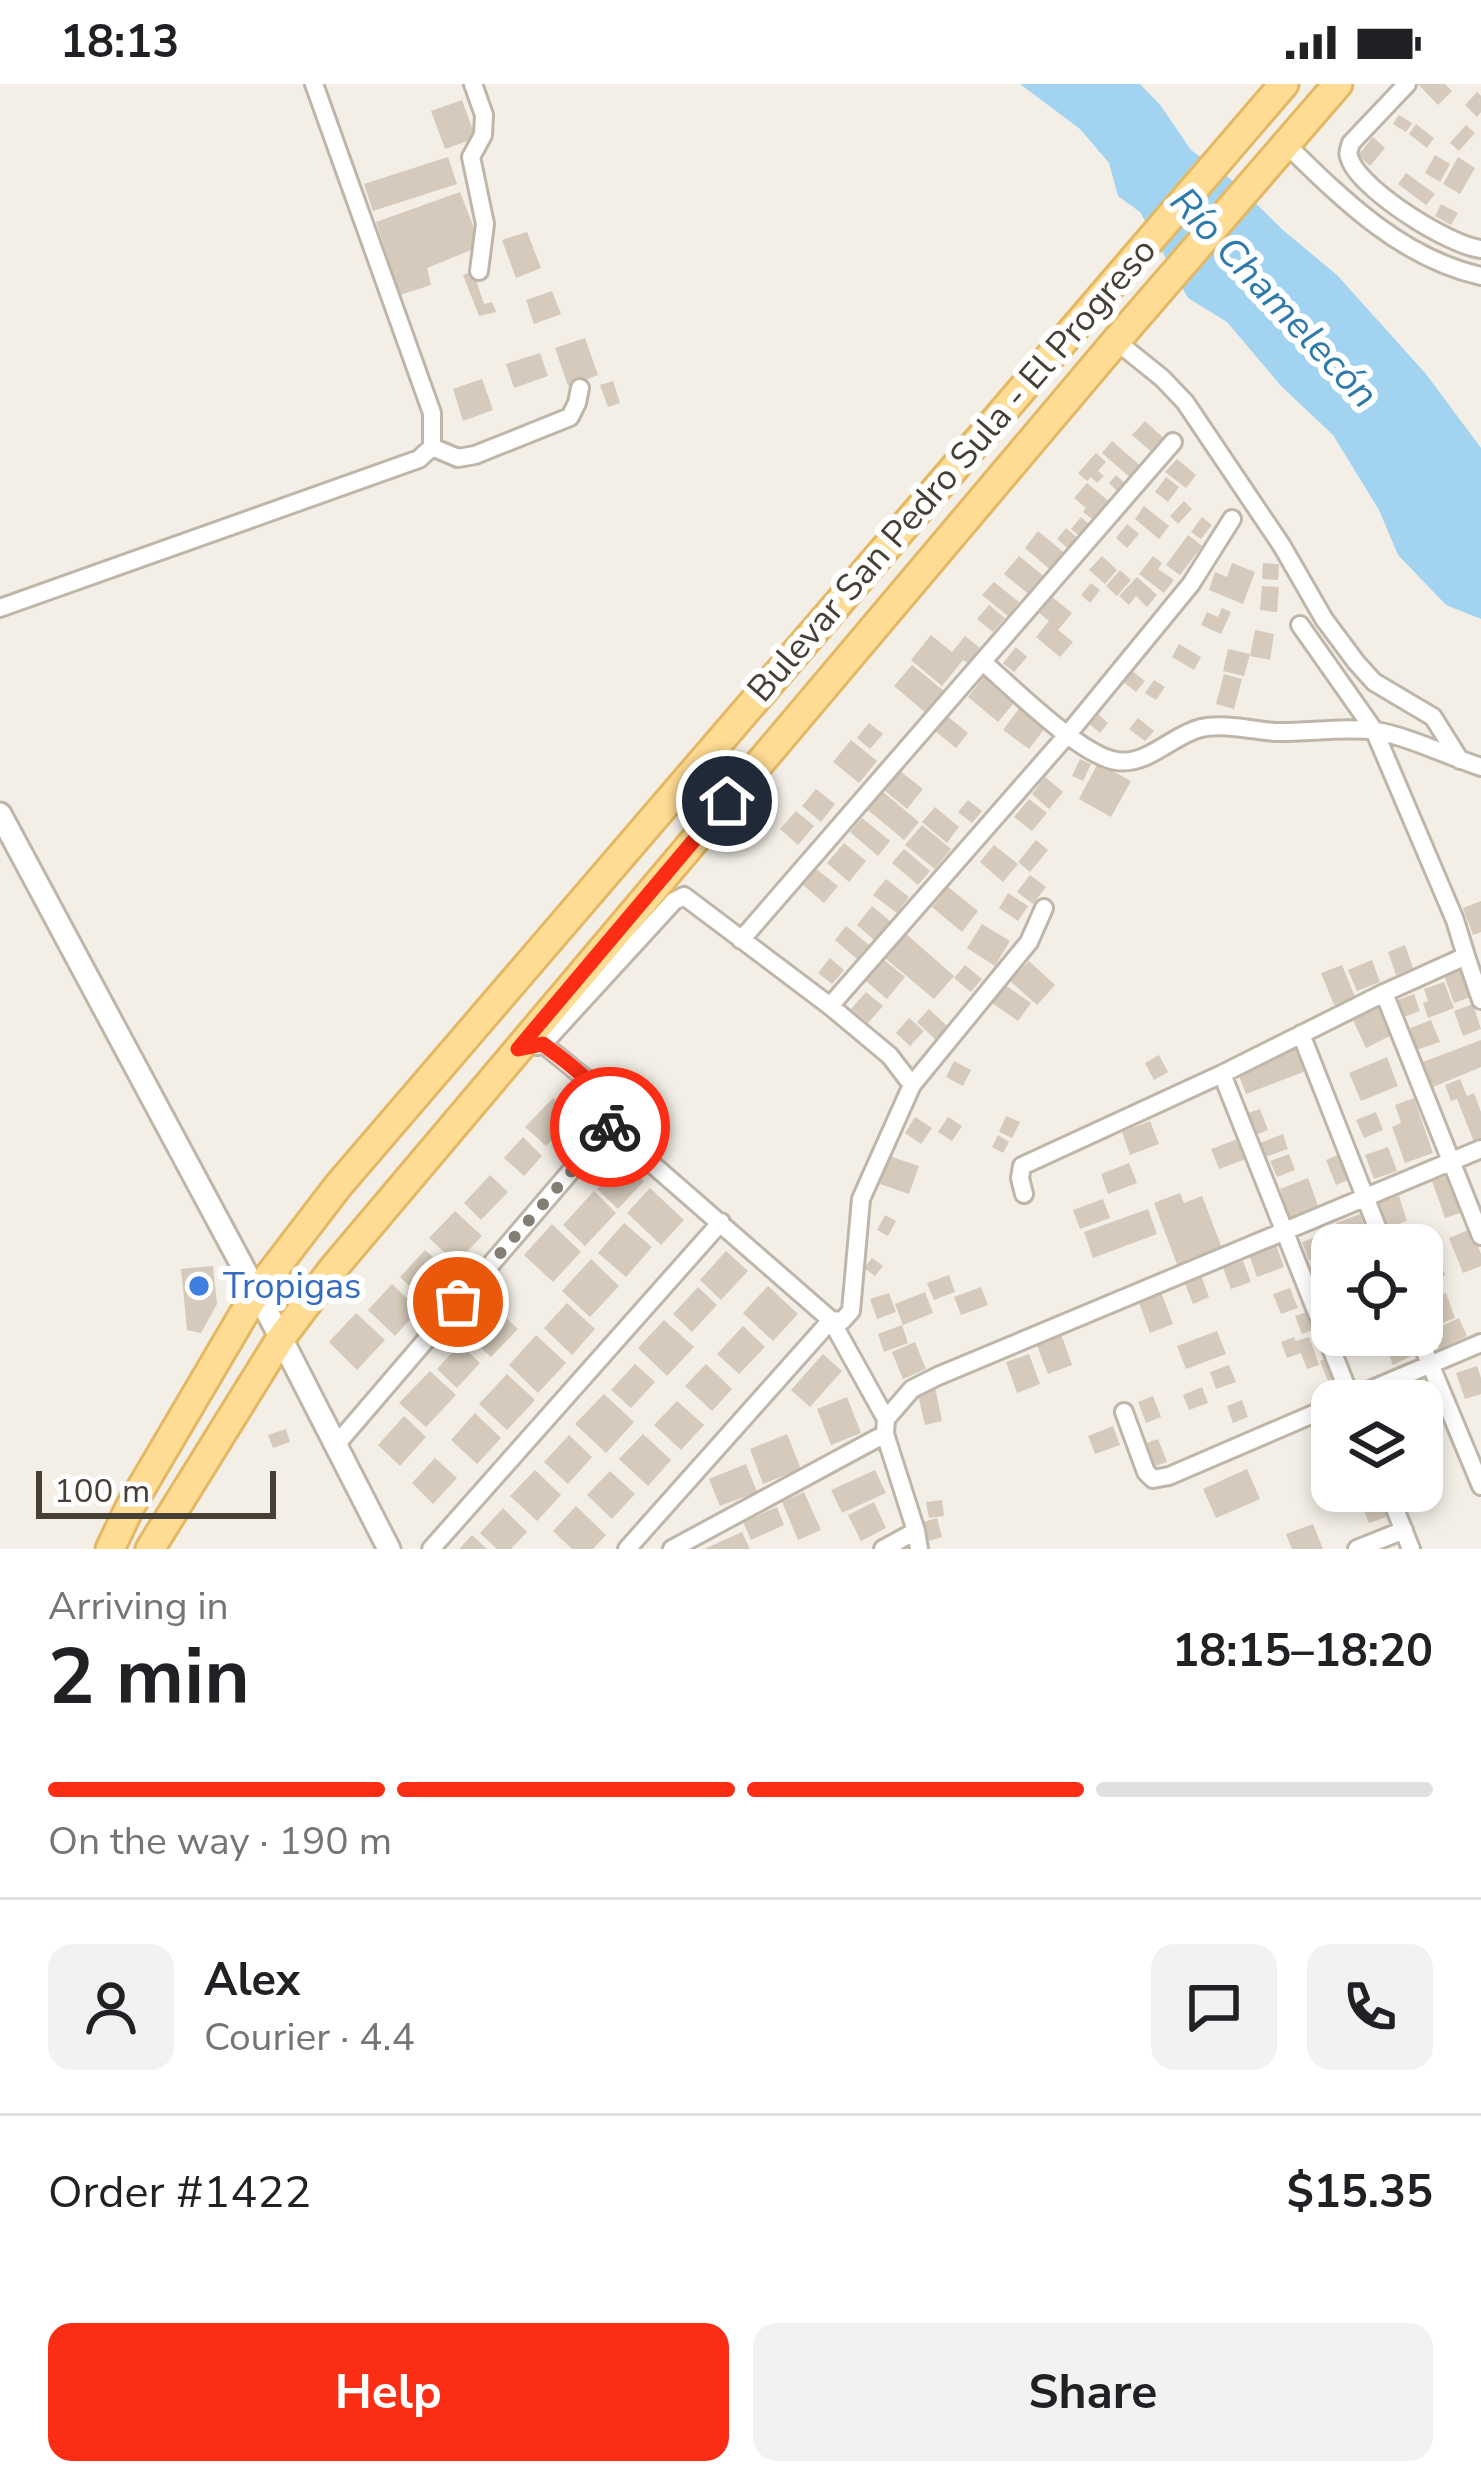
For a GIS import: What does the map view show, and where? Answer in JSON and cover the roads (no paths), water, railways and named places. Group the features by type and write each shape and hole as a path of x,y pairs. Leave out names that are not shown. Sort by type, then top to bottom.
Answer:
{"main road":[{"name":"Bulevar San Pedro Sula - El Progreso","path":"110,1549 256,1293 338,1186 1284,84"},
{"name":"Bulevar San Pedro Sula - El Progreso","path":"150,1549 280,1338 332,1270 530,1047 1124,332 1338,84"}],"street":[{"path":"0,608 419,459 432,447 432,413 314,84"},
{"path":"473,84 484,116 483,135 471,157 485,224 479,272"},
{"path":"1407,84 1351,143 1352,164 1362,178 1421,224 1481,249"},
{"path":"1278,152 1420,255 1481,276"},
{"path":"1124,332 1185,403 1356,662 1374,682 1433,717 1460,760"},
{"path":"432,447 458,458 475,455 570,417 580,388"},
{"path":"741,940 1173,442"},
{"path":"830,1006 1192,584 1232,519"},
{"path":"1300,625 1374,730 1455,920 1481,1000"},
{"path":"984,663 1100,757 1130,761 1209,727 1296,733 1374,730 1481,767"},
{"path":"0,814 389,1549"},
{"path":"883,1549 917,1540 885,1427 831,1320 621,1137 595,1086 530,1047 684,896 830,1006 890,1056 912,1085"},
{"path":"831,1320 842,1321 850,1311 861,1199 912,1085 1029,942 1044,908"},
{"path":"1024,1194 1022,1166 1466,956"},
{"path":"1384,993 1481,1236"},
{"path":"1301,1034 1376,1224"},
{"path":"1222,1074 1341,1380"},
{"path":"334,1446 614,1122"},
{"path":"672,1549 885,1427 912,1389 938,1376 1481,1149"},
{"path":"431,1549 721,1222"},
{"path":"628,1549 831,1320"},
{"path":"1397,1380 1481,1343"},
{"path":"1426,1356 1481,1486"},
{"path":"1124,1412 1146,1472 1153,1479 1311,1415"},
{"path":"1397,1512 1412,1549"},
{"path":"1357,1549 1404,1530"}],"water":[{"name":"Río Chamelecón","path":"1020,84 1140,84 1191,150 1233,181 1337,275 1426,374 1481,448 1481,619 1446,605 1398,555 1379,510 1333,435 1281,386 1227,322 1188,298 1140,212 1118,196 1109,163 1080,129"}],"place":[{"name":"Tropigas","path":"199,1286"}]}
